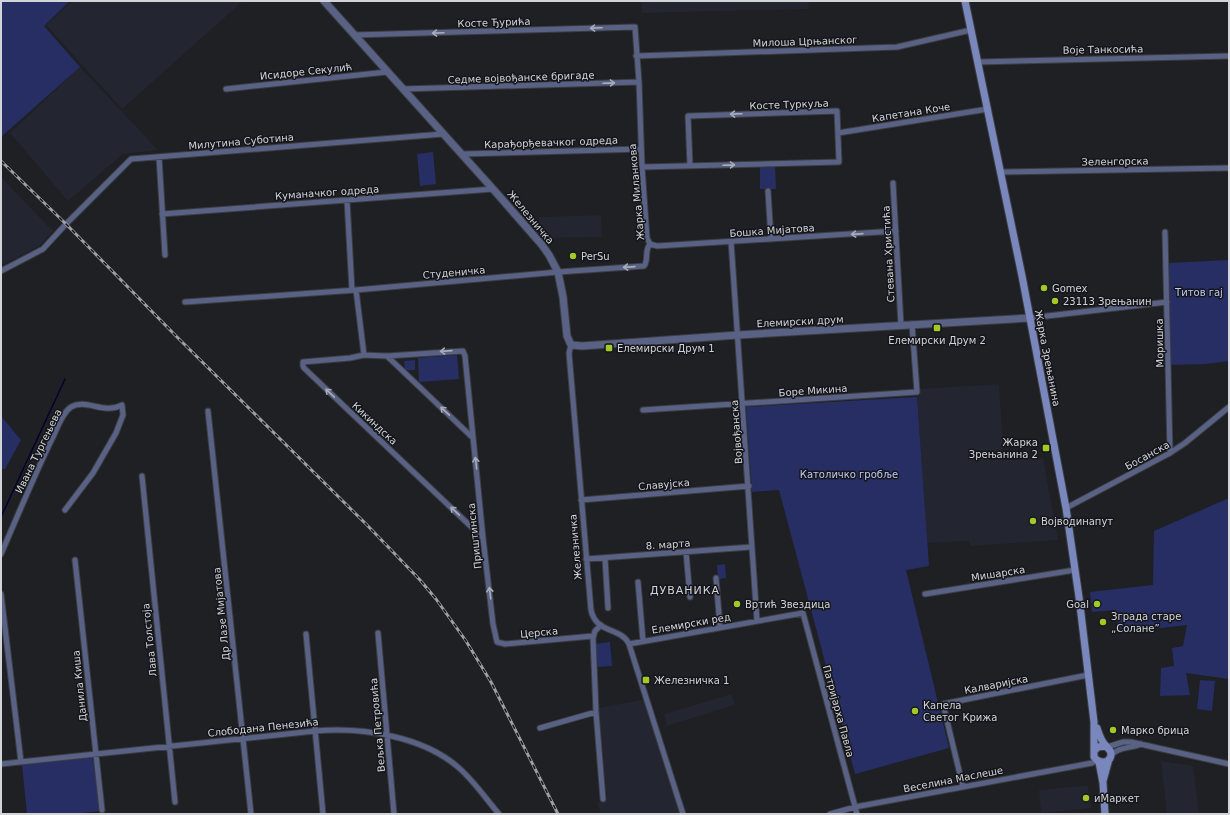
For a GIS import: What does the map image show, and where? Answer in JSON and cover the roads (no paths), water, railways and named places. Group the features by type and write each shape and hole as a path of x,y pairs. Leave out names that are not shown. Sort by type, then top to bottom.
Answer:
{"main road":[{"name":"Жарка Зрењанина","path":"966,1 1030,318 1066,508 1094,722 1096,757 1103,783 1105,814"},
{"name":"Жарка Зрењанина","path":"1094,722 1102,742 1110,751 1110,757 1103,783"},
{"path":"1106,747 1100,746 1096,757 1105,762 1110,757"}],"street":[{"name":"Железничка","path":"324,1 542,244 558,272 563,297 567,336 571,345 569,353 591,610 596,622 601,625"},
{"name":"Косте Ђурића","path":"354,35 635,27"},
{"name":"Жарка Миланкова","path":"558,272 644,266 646,263 647,248 650,244 647,238 642,168 639,82 635,27"},
{"name":"Милоша Црњанског","path":"636,56 897,47 972,30"},
{"name":"Воје Танкосића","path":"978,62 1229,56"},
{"name":"Исидоре Секулић","path":"226,88 387,72"},
{"name":"Седме војвођанске бригаде","path":"402,89 639,82"},
{"name":"Капетана Коче","path":"838,133 988,109"},
{"name":"Косте Туркуља","path":"642,168 839,162 838,111 688,116 690,166"},
{"name":"Милутина Суботина","path":"1,271 43,250 66,224 126,162 131,159 443,134"},
{"name":"Карађорђевачког одреда","path":"462,154 641,149"},
{"path":"159,157 165,255"},
{"name":"Зеленгорска","path":"1001,172 1229,168"},
{"name":"Стевана Христића","path":"893,183 901,325"},
{"name":"Куманачког одреда","path":"162,214 493,189"},
{"path":"768,191 771,239"},
{"path":"347,200 354,290 364,355"},
{"name":"Бошка Мијатова","path":"650,244 657,246 896,231"},
{"name":"Моришка","path":"1165,232 1170,453"},
{"name":"Војвођанска","path":"730,242 749,486 751,547 758,621"},
{"name":"Студеничка","path":"185,302 354,290 558,272"},
{"path":"1030,318 1167,302"},
{"name":"Елемирски друм","path":"571,345 582,346 912,324 1030,318"},
{"name":"Боре Микина","path":"644,410 917,392 912,324"},
{"name":"Приштинска","path":"364,355 387,356 463,351 465,356 495,631"},
{"name":"Кикиндска","path":"364,355 334,360 304,361 302,363 303,366 484,538"},
{"path":"387,356 473,438"},
{"name":"Ивана Тургењева","path":"1,554 39,465 67,411 77,405 84,404 110,409 122,405 123,415 116,433 93,473 65,510"},
{"name":"Босанска","path":"1066,508 1170,453 1185,443 1229,407"},
{"name":"Др Лазе Мијатова","path":"208,411 251,814"},
{"name":"Лава Толстоја","path":"142,476 175,802"},
{"name":"Славујска","path":"581,500 749,486"},
{"name":"8. марта","path":"586,560 751,547"},
{"path":"686,552 690,597"},
{"path":"604,558 608,608"},
{"name":"Данила Киша","path":"75,560 102,810"},
{"name":"Мишарска","path":"924,594 1075,570"},
{"path":"716,578 720,627"},
{"path":"638,582 642,641"},
{"path":"1,594 20,762"},
{"name":"Елемирски ред","path":"629,644 803,613"},
{"name":"Патријарха Павла","path":"803,613 857,814"},
{"path":"603,799 596,712 593,636 601,625 622,636 629,644 683,814"},
{"name":"Церска","path":"495,631 497,642 500,644 593,636"},
{"path":"306,634 323,814"},
{"name":"Вељка Петровића","path":"378,634 394,814"},
{"name":"Калваријска","path":"962,786 943,704 1088,675"},
{"path":"540,728 596,712"},
{"name":"Слободана Пенезића","path":"1,764 315,731 348,730 387,736 426,747 450,761 466,773 499,814"},
{"path":"1106,747 1127,742 1229,764"},
{"path":"1110,757 1120,749 1141,744"},
{"name":"Веселина Маслеше","path":"830,814 855,807 1079,765 1096,757"}],"waterway":[{"path":"1,517 65,379"}],"railway":[{"path":"1,161 66,224 420,580 436,599 466,641 491,682 558,814"}],"place":[{"name":"PerSu","path":"573,256"},
{"name":"Gomex","path":"1044,288"},
{"name":"23113 Зрењанин","path":"1055,301"},
{"name":"Елемирски Друм 2","path":"937,328"},
{"name":"Елемирски Друм 1","path":"609,348"},
{"name":"Жарка Зрењанина 2","path":"1046,448"},
{"name":"Војводинапут","path":"1033,521"},
{"name":"Вртић Звездица","path":"737,604"},
{"name":"Goal","path":"1097,604"},
{"name":"Зграда старе „Солане”","path":"1103,622"},
{"name":"Железничка 1","path":"646,680"},
{"name":"Капела Светог Крижа","path":"915,711"},
{"name":"Марко брица","path":"1113,730"},
{"name":"иМаркет","path":"1086,798"}],"district":[{"name":"ДУВАНИКА","path":"685,590"}],"park label":[{"name":"Титов гај","path":"1199,292"},
{"name":"Католичко гробље","path":"849,474"}]}
